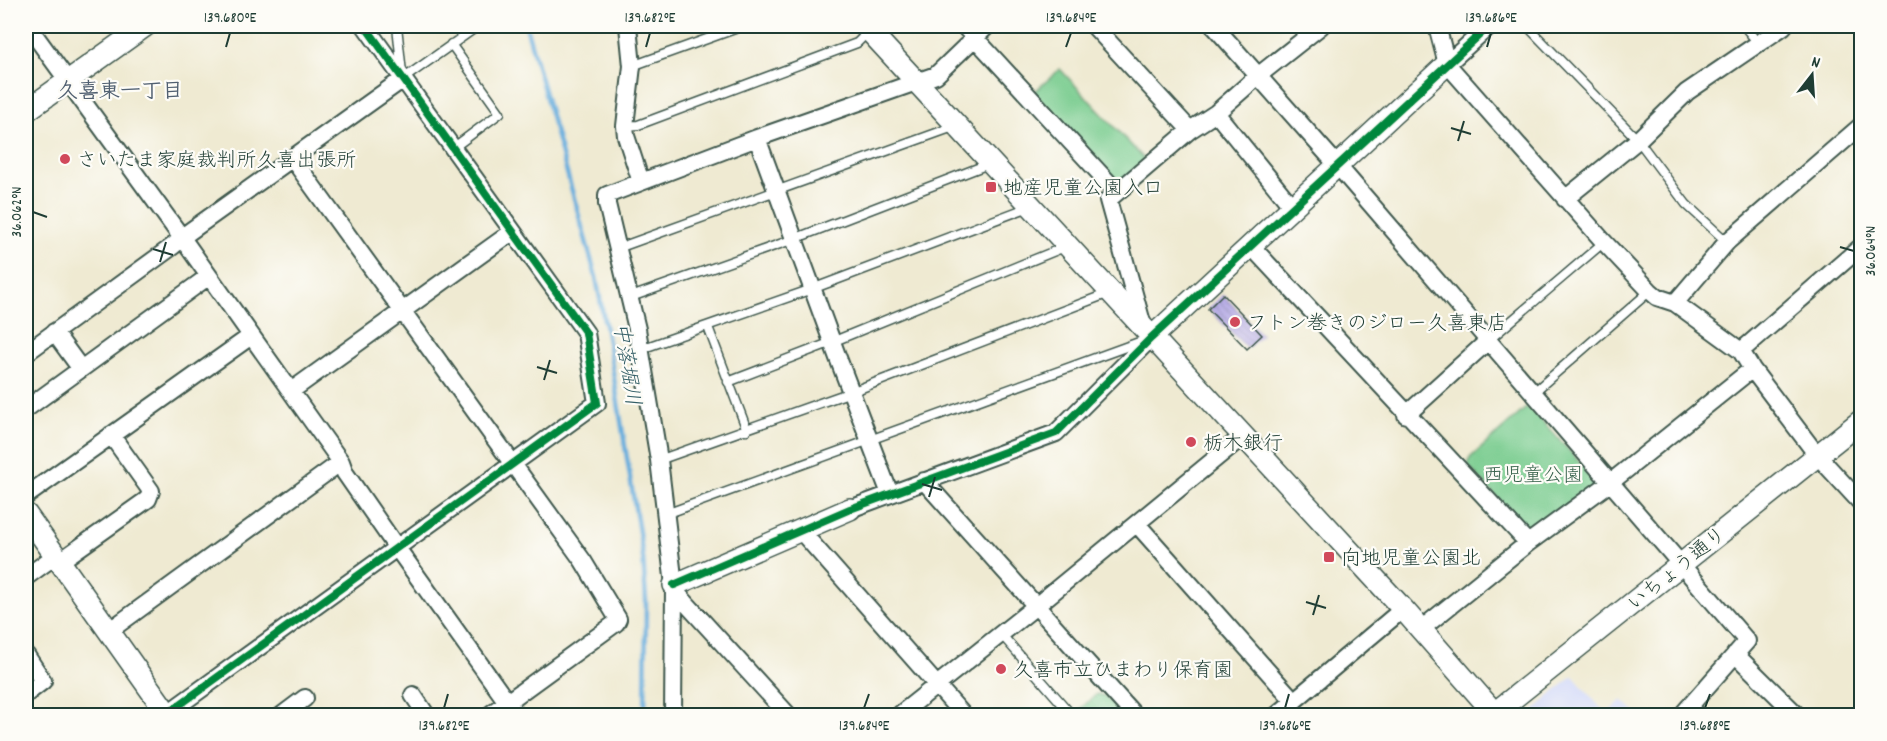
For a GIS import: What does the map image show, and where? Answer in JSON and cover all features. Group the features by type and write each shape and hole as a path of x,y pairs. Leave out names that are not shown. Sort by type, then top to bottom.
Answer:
{"street":[{"path":"28,26 209,276 341,462 345,473 397,548 518,716"},
{"path":"26,111 145,26"},
{"path":"26,514 166,715 597,403 586,333 365,26"},
{"path":"628,26 632,66 625,126 641,182"},
{"path":"673,716 674,588 666,514 641,350 631,297 607,204 607,195 940,72 969,31 987,26"},
{"path":"1094,26 1190,130"},
{"path":"1214,26 1338,166 1747,640 1682,716"},
{"path":"1147,333 1108,200 1190,130 1216,113 1258,75 1321,26"},
{"path":"1437,26 1447,64 1565,199 1656,297 1675,303 1741,351 1817,455 1862,504"},
{"path":"674,588 850,509 1056,433 1147,333 1251,246 1489,26"},
{"path":"1565,199 1638,140 1687,92 1784,26"},
{"path":"867,28 1403,609 1494,715"},
{"path":"969,31 1117,192"},
{"path":"26,352 403,80"},
{"path":"1216,113 1293,208"},
{"path":"1675,303 1727,242 1862,125"},
{"path":"757,138 890,494"},
{"path":"292,158 583,561 618,619 616,623 488,716"},
{"path":"291,392 512,232"},
{"path":"1251,246 1528,543"},
{"path":"1741,351 1862,246"},
{"path":"26,409 209,276"},
{"path":"54,332 81,369"},
{"path":"26,496 251,336"},
{"path":"1406,414 1488,340"},
{"path":"1420,630 1752,369"},
{"name":"いちょう通り","path":"1494,715 1862,420"},
{"path":"26,577 148,499 151,491 111,435"},
{"path":"898,716 1244,436"},
{"path":"109,631 341,462"},
{"path":"924,481 1135,716"},
{"path":"1137,524 1294,701"},
{"path":"800,530 964,716"},
{"path":"674,588 789,716"},
{"path":"1276,716 1403,609"},
{"path":"1735,654 1798,716"},
{"path":"26,655 43,681 26,694"},
{"path":"413,696 427,716"},
{"path":"281,716 305,698"}],"lane":[{"path":"397,26 403,80"},
{"path":"403,80 478,26"},
{"path":"632,66 743,26"},
{"path":"1527,26 1638,140 1686,204 1727,242"},
{"path":"1744,26 1759,44"},
{"path":"625,126 638,125 857,43 867,28"},
{"path":"451,44 500,113 453,148"},
{"path":"618,248 957,125"},
{"path":"631,297 794,239 992,163"},
{"path":"641,350 812,289 1031,206"},
{"path":"1488,340 1604,242"},
{"path":"728,382 1067,246"},
{"path":"1534,392 1650,291"},
{"path":"659,460 851,392 1110,292"},
{"path":"708,327 747,430"},
{"path":"666,514 1147,333"},
{"path":"1001,634 1070,713 1067,716"}],"shaded area":[{"path":"1573,676 1606,714 1622,700 1638,715 1534,715 1535,709"}],"green space":[{"path":"1060,69 1146,161 1119,182 1033,93"},
{"name":"西児童公園","path":"1526,408 1531,409 1597,481 1596,486 1534,532 1527,530 1468,466 1470,458"},
{"path":"1097,694 1105,696 1123,715 1073,715"}],"building":[{"name":"フトン巻きのジロー久喜東店","path":"1223,294 1262,335 1247,349 1208,309"}],"waterway":[{"name":"中落堀川","path":"526,26 596,277 609,347 643,557 646,600 645,716"}],"cycle path":[{"path":"164,716 597,403 586,333 365,26"},
{"path":"674,585 850,509 1056,433 1151,338 1489,26"}],"place":[{"name":"さいたま家庭裁判所久喜出張所","path":"65,159"},
{"name":"地産児童公園入口","path":"991,187"},
{"name":"フトン巻きのジロー久喜東店","path":"1235,322"},
{"name":"栃木銀行","path":"1191,442"},
{"name":"向地児童公園北","path":"1329,557"},
{"name":"久喜市立ひまわり保育園","path":"1001,669"}],"district":[{"name":"久喜東一丁目","path":"120,90"}]}
